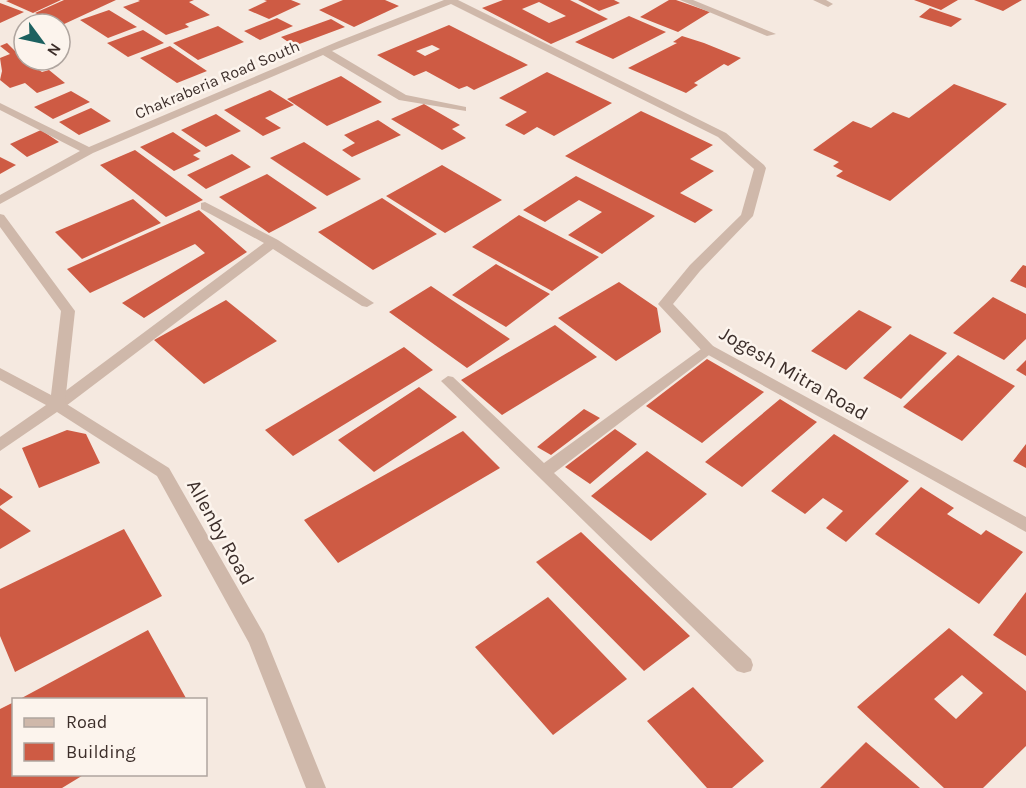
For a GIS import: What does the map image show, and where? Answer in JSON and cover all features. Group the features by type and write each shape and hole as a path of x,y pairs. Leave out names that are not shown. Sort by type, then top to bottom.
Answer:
{"street":[{"name":"Chakraberia Road South","path":"0,200 89,151 324,51 452,0"},
{"name":"Jogesh Mitra Road","path":"452,0 722,135 760,168 747,216 695,268 665,304 708,349 1026,525"},
{"path":"685,0 771,34"},
{"path":"818,0 828,4"},
{"path":"324,51 403,98 462,109"},
{"path":"0,106 89,151"},
{"path":"205,206 273,243 367,303"},
{"path":"0,218 68,311 57,405"},
{"path":"0,445 273,243"},
{"path":"543,472 708,349"},
{"name":"Allenby Road","path":"0,373 57,405 163,472 257,640 316,788"},
{"path":"448,381 744,665"}],"building":[{"path":"9,0 61,0 35,12 6,1"},
{"path":"64,0 116,0 72,20 72,12 37,12"},
{"path":"138,0 194,0 189,2 210,15 185,24 189,27 166,35 123,7 140,1"},
{"path":"264,0 291,0 301,4 269,19 248,10 267,1"},
{"path":"343,0 385,0 399,6 354,27 319,10"},
{"path":"503,0 570,0 608,19 551,44 482,8","holes":["539,2 566,16 549,23 522,9"]},
{"path":"578,0 614,0 620,3 599,11"},
{"path":"669,0 676,0 710,12 678,32 640,17"},
{"path":"914,0 958,0 941,10"},
{"path":"974,0 1022,0 1003,11"},
{"path":"0,3 24,12 12,12 12,18 0,23"},
{"path":"930,8 962,19 951,27 919,17"},
{"path":"109,10 137,27 108,38 80,20"},
{"path":"629,16 666,32 613,59 575,42"},
{"path":"277,18 293,26 260,40 244,31"},
{"path":"331,19 345,27 294,46 281,37"},
{"path":"449,25 528,65 474,90 467,86 459,89 426,71 414,76 377,55","holes":["432,45 440,49 425,56 416,51"]},
{"path":"218,26 244,42 198,60 173,43"},
{"path":"143,30 164,43 128,57 107,43"},
{"path":"682,36 741,58 728,66 724,64 694,83 698,85 686,93 628,68 677,43 673,42"},
{"path":"7,43 12,48 12,72 51,72 65,83 37,93 25,83 10,88 0,80 2,71 0,58 10,54 0,46"},
{"path":"170,46 207,71 177,83 140,58"},
{"path":"547,72 612,103 554,136 537,127 524,135 505,125 527,112 499,98"},
{"path":"341,76 382,102 327,126 287,99"},
{"path":"954,84 1007,104 890,201 836,176 843,171 833,166 839,162 813,150 853,121 871,128 893,112 909,118"},
{"path":"270,90 294,105 265,118 281,128 263,136 224,110"},
{"path":"71,91 90,102 53,119 34,107"},
{"path":"424,104 460,125 452,129 466,138 442,150 391,119"},
{"path":"91,108 111,121 79,135 59,122"},
{"path":"641,111 713,145 690,159 714,171 680,193 713,210 695,223 565,156"},
{"path":"216,114 241,131 206,147 181,130"},
{"path":"378,120 401,135 352,157 342,150 355,143 344,135"},
{"path":"41,130 59,142 27,157 10,144"},
{"path":"173,132 201,151 193,155 200,159 174,171 140,147"},
{"path":"304,142 361,179 327,196 270,158"},
{"path":"135,150 203,200 166,217 100,165"},
{"path":"232,154 251,167 206,189 187,175"},
{"path":"0,157 16,165 0,174"},
{"path":"442,165 502,200 445,233 386,196"},
{"path":"267,174 317,208 269,233 219,197"},
{"path":"576,176 655,216 602,254 568,235 602,212 579,200 545,222 523,210"},
{"path":"382,198 437,234 373,270 318,232"},
{"path":"133,199 161,223 82,259 55,232"},
{"path":"199,210 247,252 144,318 122,303 205,253 195,244 90,293 67,269"},
{"path":"519,215 599,257 552,291 472,247"},
{"path":"496,264 550,294 506,327 452,295"},
{"path":"1023,265 1026,266 1026,288 1010,281"},
{"path":"619,282 657,308 661,332 616,361 558,318"},
{"path":"431,286 510,339 467,368 389,312"},
{"path":"993,297 1026,314 1026,339 1004,360 953,333"},
{"path":"226,300 277,341 204,384 154,340"},
{"path":"859,310 892,327 846,370 811,351"},
{"path":"555,325 597,357 502,415 461,380"},
{"path":"910,334 947,353 901,399 863,378"},
{"path":"404,347 433,370 293,456 265,430"},
{"path":"958,355 1015,386 962,441 903,407"},
{"path":"707,359 764,392 702,443 646,406"},
{"path":"1026,360 1026,376 1016,370"},
{"path":"419,387 457,417 374,472 338,440"},
{"path":"780,399 817,422 742,487 705,462"},
{"path":"584,409 600,418 551,455 537,447"},
{"path":"615,429 637,444 590,484 565,467"},
{"path":"67,430 86,434 100,463 39,488 22,448"},
{"path":"463,431 500,468 338,563 304,520"},
{"path":"834,434 909,481 846,542 826,528 843,511 823,498 805,514 771,491"},
{"path":"1026,444 1026,468 1013,461"},
{"path":"647,451 707,494 651,541 591,496"},
{"path":"921,487 954,508 947,514 981,535 986,530 1023,552 979,604 875,534"},
{"path":"0,488 13,497 0,506"},
{"path":"0,508 31,531 0,549"},
{"path":"124,529 162,596 15,672 0,636 0,589"},
{"path":"581,532 690,636 644,671 536,562"},
{"path":"1026,592 1026,656 993,635"},
{"path":"548,597 627,679 553,735 475,647"},
{"path":"949,628 1026,691 1026,746 983,788 944,788 857,707","holes":["962,675 983,693 956,719 934,699"]},
{"path":"148,630 186,698 22,698"},
{"path":"693,687 764,761 732,788 707,788 647,721"},
{"path":"12,703 12,776 82,776 62,788 0,788 0,709"},
{"path":"866,742 920,788 820,788"}]}
